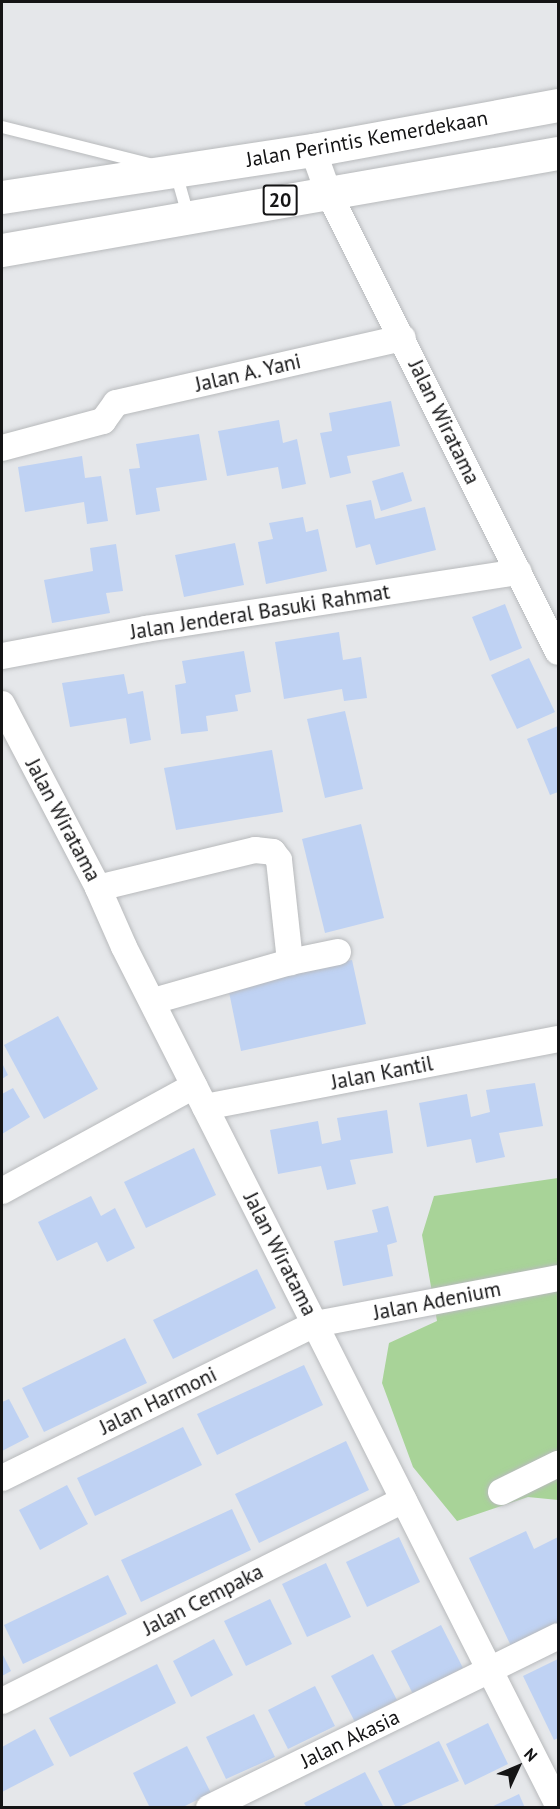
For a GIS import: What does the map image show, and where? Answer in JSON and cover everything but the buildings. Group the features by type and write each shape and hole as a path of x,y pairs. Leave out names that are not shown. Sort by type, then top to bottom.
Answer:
{"highway":[{"name":"Jalan Perintis Kemerdekaan","path":"2,197 313,150 558,105"},
{"name":"20","path":"2,250 188,215 558,153"}],"street":[{"name":"Jalan Wiratama","path":"313,150 328,192 558,652"},
{"name":"Jalan A. Yani","path":"2,448 103,421 116,403 403,338"},
{"name":"Jalan Jenderal Basuki Rahmat","path":"2,657 146,629 519,572"},
{"name":"Jalan Wiratama","path":"2,704 98,888 116,932 154,1001 558,1805"},
{"path":"98,888 255,850 273,852 279,860 290,962"},
{"path":"154,1001 290,962 338,952"},
{"name":"Jalan Kantil","path":"2,1191 200,1096 558,1040"},
{"name":"Jalan Adenium","path":"315,1324 558,1278"},
{"name":"Jalan Harmoni","path":"2,1478 315,1324"},
{"path":"501,1492 558,1464"},
{"name":"Jalan Cempaka","path":"2,1701 404,1500"},
{"name":"Jalan Akasia","path":"209,1808 558,1636"}],"lane":[{"path":"2,127 175,171 188,215"}],"green space":[{"path":"558,1178 558,1500 528,1497 457,1521 413,1467 382,1383 389,1343 437,1321 422,1235 434,1196"}]}
